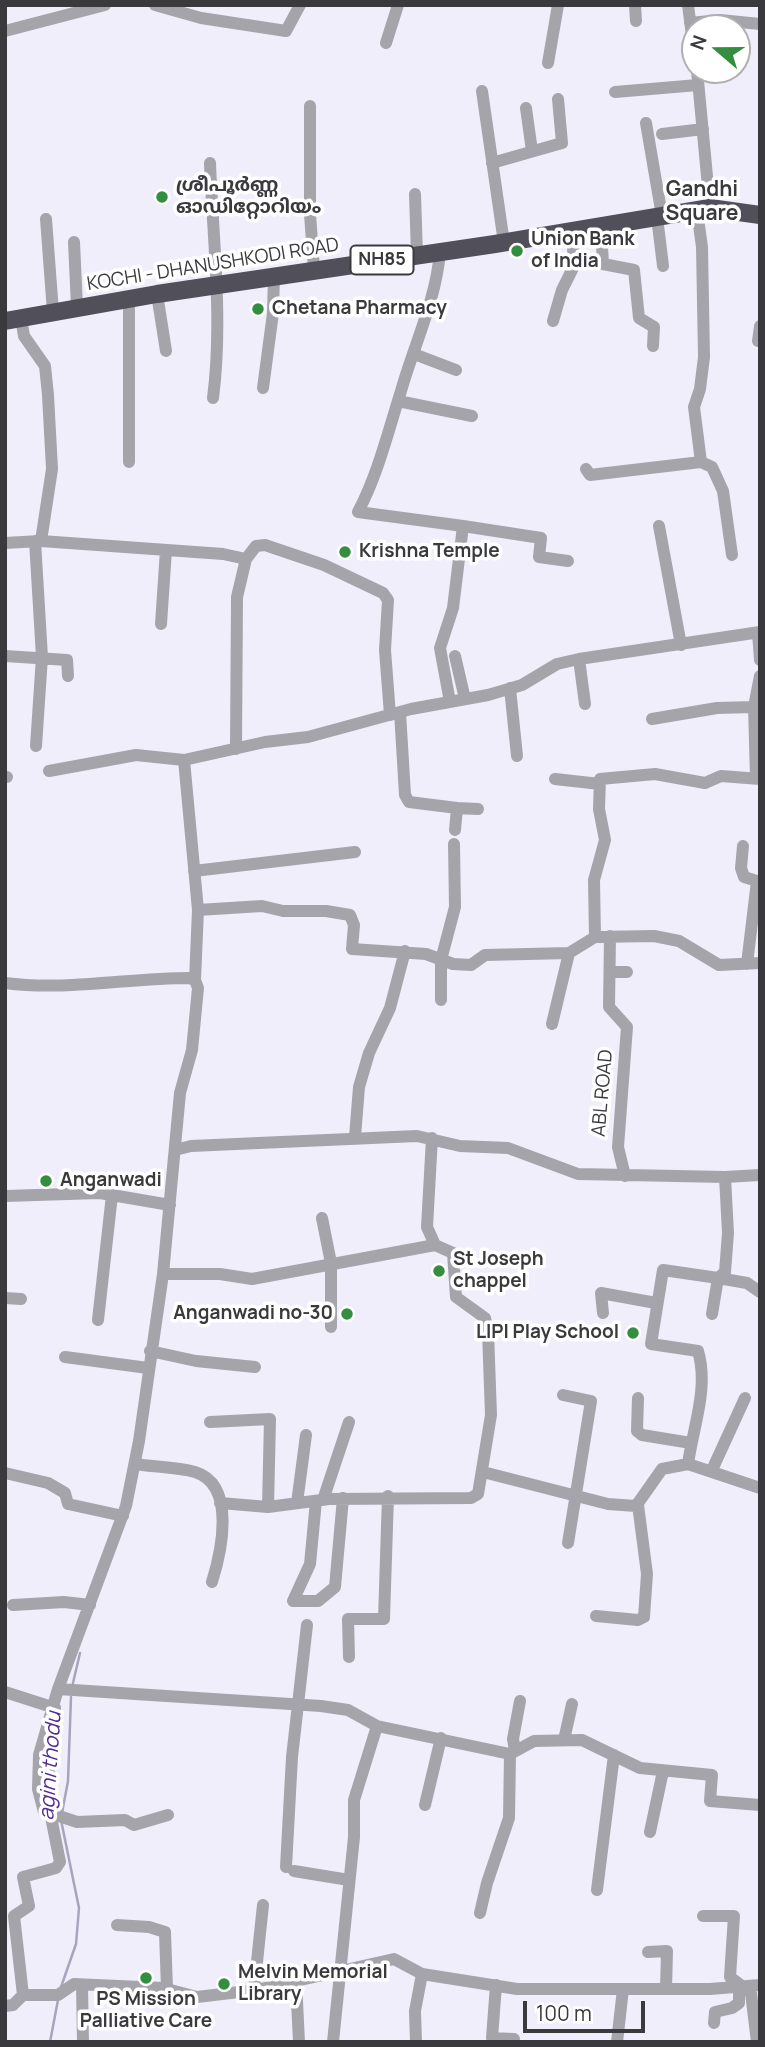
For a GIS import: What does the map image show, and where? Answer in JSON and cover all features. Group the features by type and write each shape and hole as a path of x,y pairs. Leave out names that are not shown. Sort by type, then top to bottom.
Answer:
{"highway":[{"name":"KOCHI - DHANUSHKODI ROAD","path":"13,319 157,293 504,243 704,210 760,215"}],"street":[{"path":"5,31 105,5"},
{"path":"155,5 201,18 278,31 286,31 300,5"},
{"path":"386,43 398,5"},
{"path":"548,63 558,5"},
{"path":"635,5 636,21"},
{"path":"615,92 698,85 703,129 704,356 700,389 694,407 701,462"},
{"path":"482,91 504,243"},
{"path":"492,163 564,140 558,99"},
{"path":"310,106 310,214 314,269"},
{"path":"526,108 532,151"},
{"path":"646,124 663,266"},
{"path":"662,134 703,129"},
{"path":"209,163 217,365 212,398"},
{"path":"415,194 417,255"},
{"path":"46,219 53,312"},
{"path":"601,227 604,264 634,270 639,318 654,327 653,346"},
{"path":"553,321 562,290 574,266 572,231"},
{"path":"74,243 77,307"},
{"path":"440,252 439,270 414,354 384,447 358,512 541,538 539,557 568,561"},
{"path":"263,388 274,313 274,275"},
{"path":"157,293 166,351"},
{"path":"129,298 130,462"},
{"path":"13,319 45,366 52,469 38,541 42,657 36,746"},
{"path":"758,341 760,326"},
{"path":"414,354 456,370"},
{"path":"398,401 472,416"},
{"path":"586,469 590,475 701,462 712,467 723,491 732,555"},
{"path":"450,702 440,649 453,608 463,526"},
{"path":"659,526 681,645"},
{"path":"5,543 38,541 246,559"},
{"path":"236,749 237,597 246,559 256,546 265,545 324,565 383,593 388,600 385,650 398,721 405,795 409,802 478,809"},
{"path":"161,624 166,550"},
{"path":"48,771 136,755 184,760 398,721 450,702 510,688 557,664 581,669 681,645 759,632 760,660"},
{"path":"5,656 67,660 68,676"},
{"path":"455,656 465,699"},
{"path":"581,669 585,704"},
{"path":"595,937 594,880 606,840 599,809 600,779 642,775 705,783 721,776 758,778 754,707 760,676"},
{"path":"510,688 517,756"},
{"path":"652,719 717,708 754,707"},
{"path":"168,1815 134,1825 125,1820 77,1822 62,1817 52,1804 50,1785 58,1689 123,1516 135,1464 163,1274 180,1093 195,1031 198,910 184,760"},
{"path":"555,779 600,784"},
{"path":"455,830 457,808"},
{"path":"440,1000 441,960 454,907 454,844"},
{"path":"198,910 262,906 283,911 326,911 350,915 354,925 352,949 405,951 453,964 471,964 485,956 569,953 595,937 610,936 654,936 679,941 719,965 753,963 757,881 744,877 741,868 743,846"},
{"path":"194,871 355,852"},
{"name":"ABL ROAD","path":"610,936 609,1007 627,1027 618,1147 625,1176"},
{"path":"355,1137 359,1087 369,1053 390,1008 405,951"},
{"path":"552,1024 569,953"},
{"path":"610,972 627,972"},
{"path":"5,983 33,987 95,986 146,978 195,980"},
{"path":"175,1150 191,1146 267,1145 355,1137 432,1138 460,1146 508,1147 578,1174 725,1177 760,1175"},
{"path":"432,1138 427,1227 435,1245"},
{"path":"712,1314 718,1278 725,1272 725,1177"},
{"path":"5,1196 112,1195 170,1205"},
{"path":"98,1320 112,1195"},
{"path":"322,1218 331,1263 331,1326"},
{"path":"163,1274 220,1274 253,1279 435,1245 453,1252 456,1297 485,1318 491,1415 478,1494 471,1498 343,1498 268,1507 220,1503"},
{"path":"688,1464 702,1388 703,1365 698,1351 651,1344 663,1270 747,1283 760,1292"},
{"path":"603,1313 601,1293 656,1303"},
{"path":"5,1298 20,1299"},
{"path":"150,1351 196,1361 255,1367"},
{"path":"65,1357 148,1368"},
{"path":"564,1395 591,1401 568,1543"},
{"path":"638,1398 637,1431 642,1435 691,1443"},
{"path":"712,1470 746,1398"},
{"path":"210,1422 270,1419 268,1507"},
{"path":"343,1498 335,1587 318,1601 293,1601 310,1564 320,1500 349,1422"},
{"path":"297,1503 306,1435"},
{"path":"135,1464 198,1473 211,1484 220,1503 223,1549 212,1582"},
{"path":"596,1616 638,1620 645,1617 647,1574 638,1505 662,1469 688,1464 760,1488"},
{"path":"483,1472 608,1504 638,1505"},
{"path":"5,1473 48,1483 65,1493 68,1504 123,1516"},
{"path":"349,1657 348,1619 384,1619 388,1496"},
{"path":"13,1605 64,1602 90,1605"},
{"path":"307,1625 297,1703 290,1869 349,1880"},
{"path":"58,1689 297,1703 348,1710 377,1726 512,1752 534,1741 582,1740 640,1768 712,1775 710,1801 760,1805"},
{"path":"5,1692 55,1708"},
{"path":"481,1913 487,1883 509,1818 513,1739 520,1701"},
{"path":"564,1740 572,1704"},
{"path":"23,1995 10,1916 28,1909 23,1877 56,1868 60,1862 51,1817 44,1812 38,1789 39,1755 55,1708"},
{"path":"333,2042 354,1837 354,1800 377,1726"},
{"path":"425,1805 441,1738"},
{"path":"597,1890 614,1755"},
{"path":"650,1832 663,1771"},
{"path":"254,1990 263,1905"},
{"path":"703,1916 739,1914 730,1977 751,1993 757,2042"},
{"path":"117,1925 159,1928 164,1932 167,1989"},
{"path":"648,1952 667,1951 666,1989"},
{"path":"5,2006 13,2005 23,1995 58,1996 74,1984 167,1989 197,1997 254,1990 394,1959 422,1974 517,1989 666,1989 760,1985"},
{"path":"416,2042 415,2011 422,1974"},
{"path":"296,1981 299,2042"},
{"path":"82,1984 83,2042"},
{"path":"496,1986 492,2038 514,2039"},
{"path":"714,2023 715,2011 732,2008 739,2003 741,1987"},
{"path":"617,2042 623,1989"}],"waterway":[{"name":"agini thodu","path":"73,1683 80,1653"},
{"name":"agini thodu","path":"62,1813 68,1781 71,1697"},
{"name":"agini thodu","path":"61,1820 79,1908 76,1944 61,1987"},
{"name":"agini thodu","path":"50,2042 58,2000"}],"place":[{"name":"ശ്രീപൂർണ്ണ ഓഡിറ്റോറിയം","path":"162,197"},
{"name":"Union Bank of India","path":"517,251"},
{"name":"Chetana Pharmacy","path":"258,309"},
{"name":"Krishna Temple","path":"345,552"},
{"name":"Anganwadi","path":"46,1181"},
{"name":"St Joseph chappel","path":"439,1271"},
{"name":"Anganwadi no-30","path":"347,1314"},
{"name":"LIPI Play School","path":"633,1333"},
{"name":"PS Mission Palliative Care","path":"146,1978"},
{"name":"Melvin Memorial Library","path":"224,1984"}],"district":[{"name":"Gandhi Square","path":"702,202"}]}
